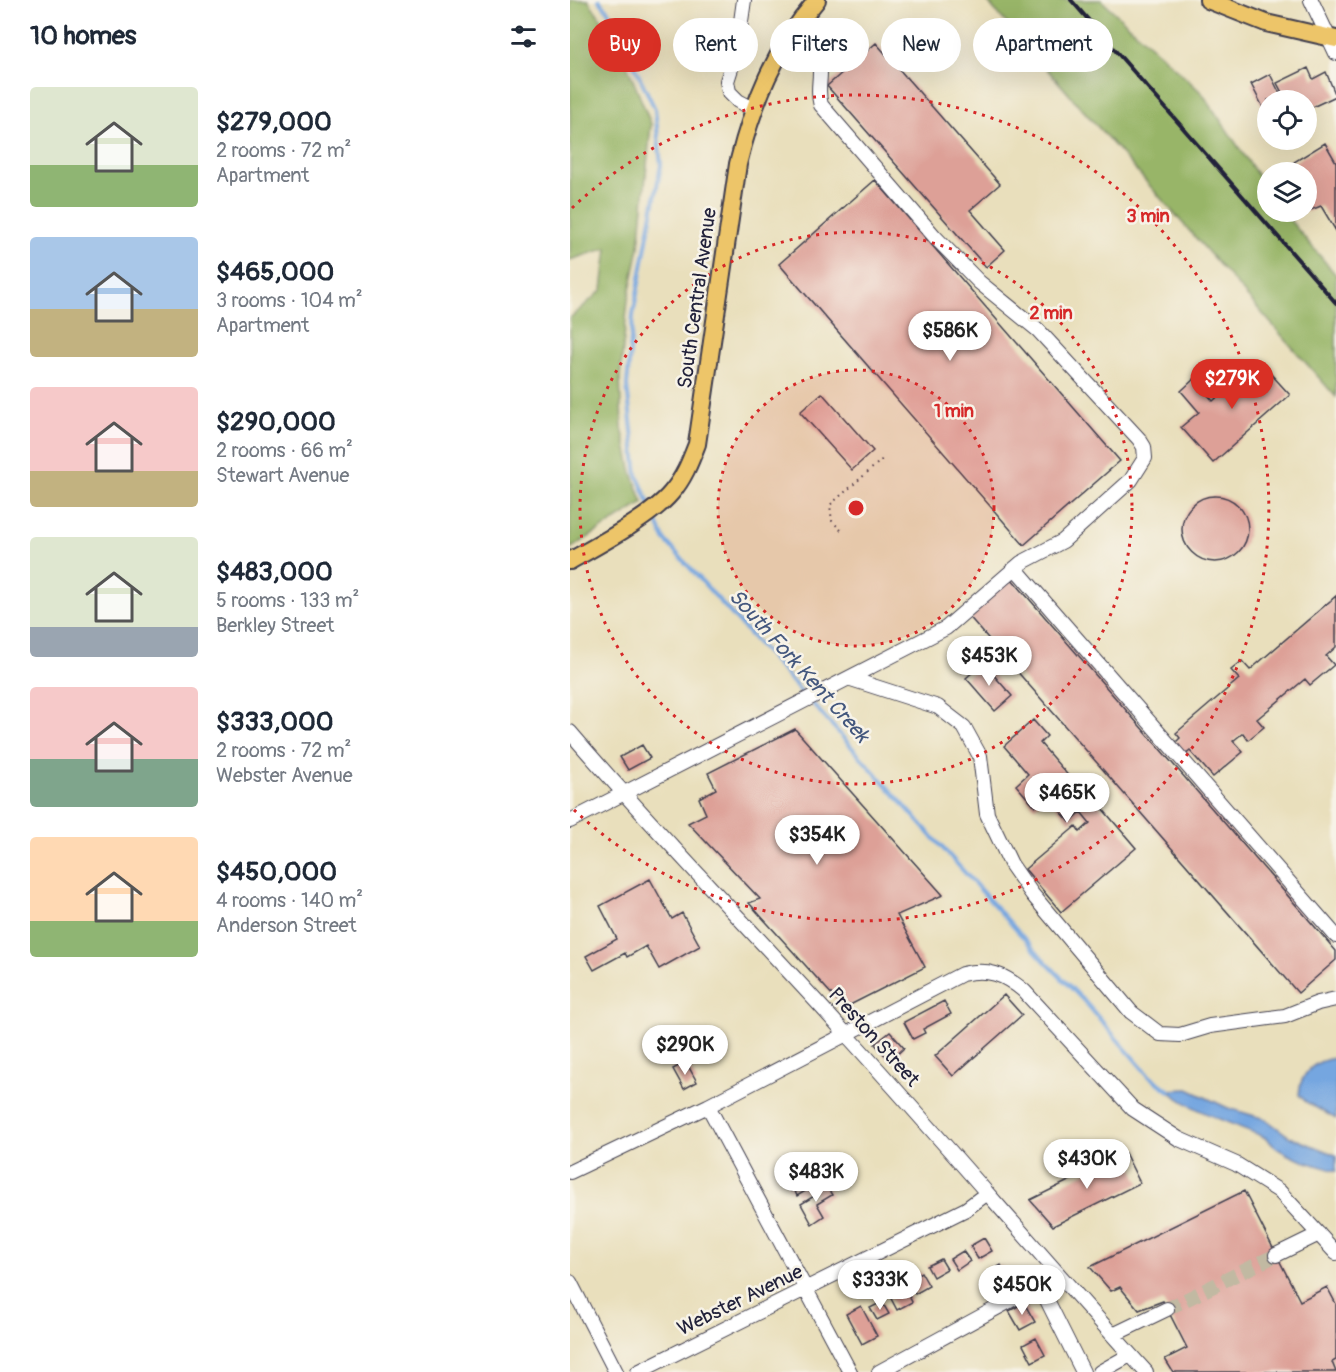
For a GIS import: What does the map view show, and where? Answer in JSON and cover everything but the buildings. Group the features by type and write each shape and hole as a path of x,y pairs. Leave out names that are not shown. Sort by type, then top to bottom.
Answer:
{"main road":[{"name":"South Central Avenue","path":"803,18 817,0"},
{"path":"1208,0 1266,23 1334,43"},
{"name":"South Central Avenue","path":"570,561 631,524 670,495 688,469 697,444 738,164 753,109 770,71"}],"street":[{"path":"744,0 737,50 728,81 729,92 738,101 753,109"},
{"path":"1311,0 1334,43"},
{"path":"570,821 851,679 946,628 1014,568 1055,547 1103,507 1140,469 1145,458 1144,447 1038,330 979,282 935,237 821,105 818,94 818,72"},
{"path":"1014,568 1336,936"},
{"path":"851,679 938,707 964,727 980,756 987,814 1011,864 1032,894 1131,1012 1150,1028 1160,1034 1180,1035 1210,1026 1285,1016 1335,999"},
{"name":"Preston Street","path":"570,732 623,794 846,1033 986,1194 1146,1372"},
{"path":"570,1172 708,1106 962,974 978,970 996,973 1010,979 1024,991 1133,1109 1179,1139 1236,1164 1280,1191 1336,1253"},
{"path":"708,1106 850,1372"},
{"name":"Webster Avenue","path":"638,1372 966,1209 986,1194"},
{"path":"1276,1255 1319,1234"},
{"path":"570,1281 616,1372"},
{"path":"879,1372 1028,1292 1042,1290 1083,1372"},
{"path":"1113,1335 1167,1309"},
{"path":"1100,1372 1130,1355"}],"path":[{"path":"841,530 832,521 830,505 885,457"}],"green space":[{"path":"570,0 588,0 601,18 588,18 588,72 630,72 651,124 639,247 628,300 620,377 622,428 632,473 643,503 570,549 570,318 602,290 607,248 570,260"},
{"path":"986,0 1101,0 1202,93 1257,174 1257,222 1291,222 1336,275 1336,397 1049,72 1113,72 1113,18 1002,18"}],"water":[{"path":"1336,1058 1336,1119 1306,1102 1299,1095 1302,1080 1310,1069 1322,1061"},
{"path":"1188,1089 1228,1108 1265,1119 1290,1137 1336,1155 1336,1171 1293,1157 1262,1136 1201,1111 1167,1090"}],"waterway":[{"name":"South Fork Kent Creek","path":"599,0 608,11 655,109 661,165 633,315 627,386 637,475 650,505"},
{"name":"South Fork Kent Creek","path":"654,515 664,539 806,697"},
{"name":"South Fork Kent Creek","path":"811,702 1039,955 1085,1002 1149,1076 1170,1091"}],"tunnel":[{"path":"1167,1309 1276,1255"}],"railway":[{"path":"1071,0 1336,303"}]}
